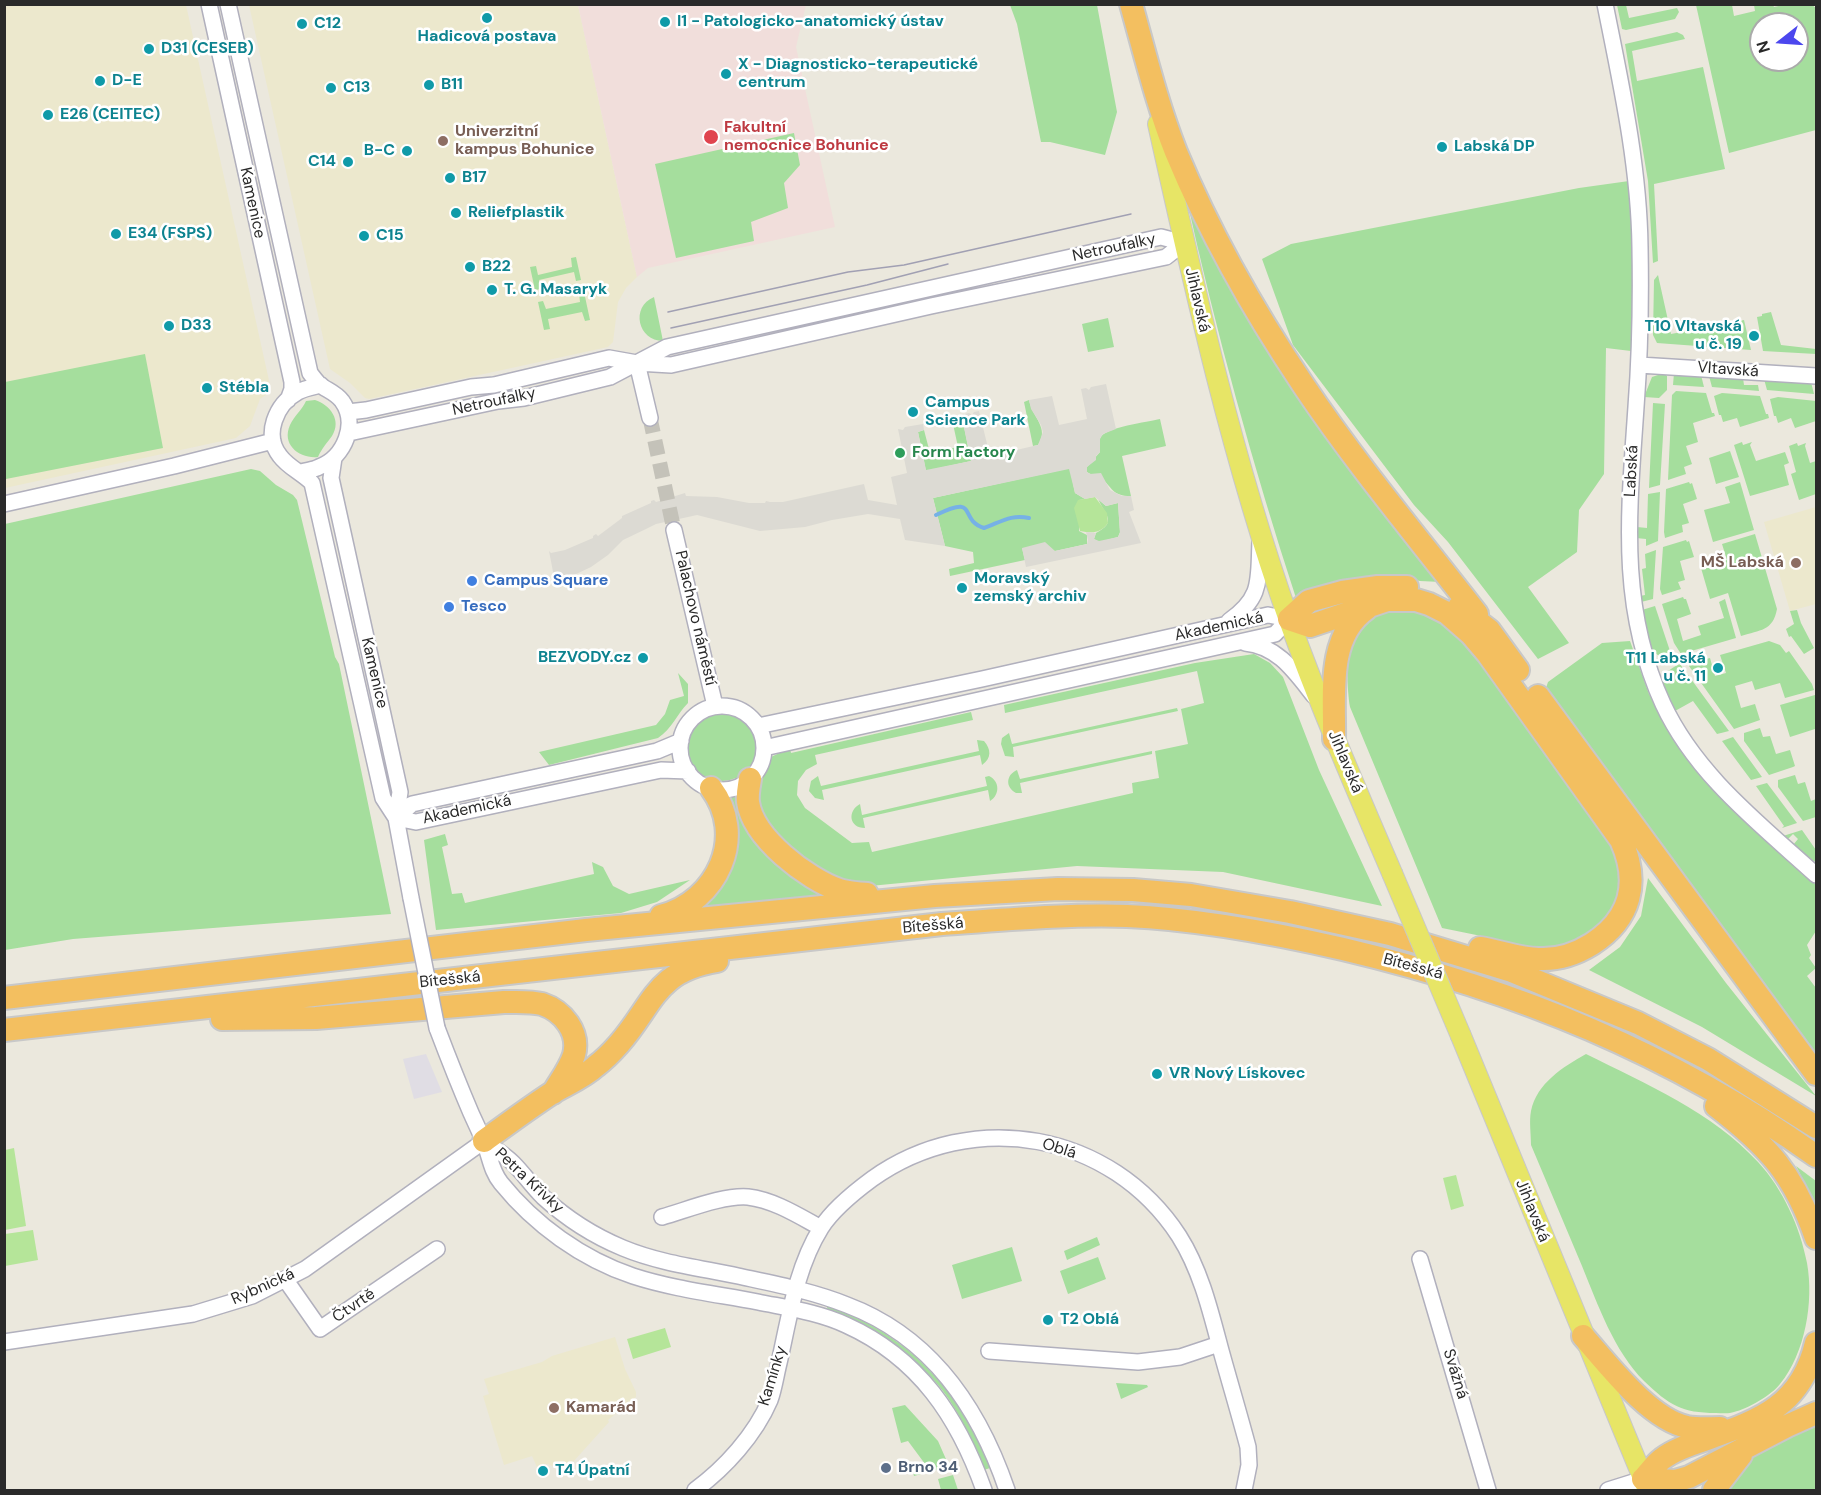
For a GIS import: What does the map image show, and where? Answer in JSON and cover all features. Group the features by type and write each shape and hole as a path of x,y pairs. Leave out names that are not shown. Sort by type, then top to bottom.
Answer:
{"highway":[{"path":"1131,4 1160,105 1190,183 1244,290 1306,389 1489,630 1816,1074"},
{"path":"1390,934 1539,959 1570,955 1600,939 1614,926 1627,902 1631,876 1628,856 1616,832 1471,634 1447,613 1429,604 1401,598 1387,600 1310,626 1289,619 1309,601 1342,592 1378,586 1395,586 1414,588 1438,596 1469,613 1489,630"},
{"path":"1334,739 1335,679 1339,649 1350,625 1359,614 1372,605"},
{"path":"750,778 747,799 753,818 769,841 803,872 850,893 935,896"},
{"path":"586,930 673,913 691,903 702,893 719,869 727,842 726,816 719,799 711,788"},
{"name":"Bítešská","path":"4,998 586,930 935,896 1058,889 1133,890 1191,895 1290,912 1390,934 1512,971 1638,1023 1708,1059 1816,1127"},
{"name":"Bítešská","path":"4,1030 942,924 1058,917 1128,916 1190,921 1301,939 1412,966 1494,991 1572,1020 1660,1061 1765,1121 1816,1156"},
{"path":"484,1141 553,1093 594,1068 626,1036 652,996 670,979 683,971 706,963 804,950 878,932"},
{"path":"1494,991 1658,1073 1715,1106 1747,1130 1770,1152 1783,1169 1805,1206 1816,1238"},
{"path":"106,1019 316,1018 504,1002 535,1003 559,1013 568,1023 574,1035 573,1056 553,1093"},
{"path":"1583,1336 1632,1391 1670,1421 1692,1428 1736,1428"},
{"path":"1646,1485 1660,1459 1681,1448 1736,1428 1780,1406 1792,1395 1805,1373 1816,1343"},
{"path":"1646,1485 1689,1477 1816,1413"},
{"path":"1714,1491 1746,1449"}],"main road":[{"name":"Jihlavská","path":"1131,4 1219,389 1260,530 1289,619 1334,739 1461,1036 1646,1485"}],"street":[{"name":"Kamenice","path":"209,4 292,381 288,400 273,422 273,441 280,457 312,483 383,798 396,818"},
{"name":"Kamenice","path":"228,4 310,373 321,386 337,395 348,412"},
{"name":"Labská","path":"1605,4 1625,107 1636,180 1640,245 1639,365 1629,550 1634,608 1650,669 1664,706 1674,724 1712,777 1816,875"},
{"name":"Netroufalky","path":"348,412 471,387 494,385 609,358 637,363 671,365 930,306 1166,257 1184,243"},
{"path":"637,363 650,418"},
{"name":"Netroufalky","path":"349,433 498,401 524,398 610,377 637,363"},
{"name":"Vltavská","path":"1639,365 1816,376"},
{"path":"288,400 298,392 321,386"},
{"path":"348,412 349,433"},
{"name":"Kamenice","path":"349,433 334,458 331,478 400,792 396,818 411,898 437,1028 484,1141"},
{"path":"4,504 273,441"},
{"path":"301,472 320,467 334,458"},
{"name":"Palachovo náměstí","path":"674,530 715,706"},
{"path":"1222,625 1249,605 1254,594 1258,577 1260,530"},
{"name":"Akademická","path":"758,726 971,682 1268,615 1289,619"},
{"name":"Akademická","path":"764,748 1275,634 1289,619"},
{"path":"1236,643 1255,644 1277,654 1320,703"},
{"path":"723,706 747,714 758,726 764,748 760,765 750,778 732,788 711,788 700,783 688,771 681,757 681,741 692,718 707,709 723,706"},
{"name":"Akademická","path":"396,818 412,804 657,751 681,741"},
{"name":"Akademická","path":"396,818 416,822 661,770 688,771"},
{"name":"Oblá","path":"797,1289 803,1265 821,1228 860,1188 885,1170 911,1156 940,1146 994,1137 1045,1143 1097,1163 1139,1189 1166,1217 1192,1259 1220,1344 1248,1447 1249,1466 1244,1491"},
{"name":"Rybnická","path":"4,1342 193,1314 252,1296 305,1269 484,1141"},
{"name":"Petra Křivky","path":"484,1141 512,1161 553,1206 581,1226 614,1244 659,1260 797,1289 849,1306 872,1316 913,1342 934,1362 972,1409 992,1449 1007,1491"},
{"name":"Petra Křivky","path":"484,1141 495,1175 517,1202 539,1223 593,1259 615,1270 645,1280 792,1308 846,1325 873,1340 919,1376 954,1420 967,1445 984,1491"},
{"path":"662,1217 721,1201 749,1197 775,1205 821,1228"},
{"name":"Čtvrtě","path":"285,1280 320,1329 437,1249"},
{"name":"Svážná","path":"1420,1259 1488,1491"},
{"name":"Kamínky","path":"695,1491 734,1454 753,1429 770,1399 797,1289"},
{"path":"989,1352 1138,1362 1180,1357 1220,1344"},
{"path":"1608,1491 1646,1485"}],"shaded area":[{"path":"4,5 186,5 270,385 266,395 260,399 250,426 236,438 5,488"},
{"name":"Univerzitní kampus Bohunice","path":"249,5 578,5 637,277 626,288 618,302 613,342 608,347 369,399 330,369"},
{"name":"Fakultní nemocnice Bohunice","path":"578,5 806,5 796,47 835,227 648,268 637,277"},
{"path":"1106,384 1116,429 1103,434 1100,439 1100,452 1096,460 1087,467 1087,472 1101,473 1110,490 1122,496 1131,496 1134,510 1129,512 1141,543 1026,567 1022,548 1045,542 1055,551 1087,544 1086,532 1096,533 1094,539 1099,541 1118,537 1120,533 1118,503 1106,506 1095,497 1085,499 1075,493 1069,469 933,498 945,546 905,540 900,519 868,514 805,527 760,531 697,515 656,524 623,540 591,567 572,576 557,579 555,582 549,551 551,553 565,550 593,538 596,534 598,536 622,516 651,501 656,502 685,493 686,496 717,497 749,503 783,502 864,484 868,500 897,505 891,477 907,473 898,429 903,430 905,427 923,424 924,430 918,432 926,470 971,461 963,423 953,424 952,417 969,413 972,415 979,411 990,456 1038,445 1043,432 1029,400 1052,396 1059,425 1087,419 1081,389 1089,390 1091,387"},
{"name":"MŠ Labská","path":"1816,507 1816,604 1790,611 1764,522"},
{"path":"426,1054 442,1092 414,1099 403,1059"},
{"name":"Kamarád","path":"615,1337 636,1397 608,1420 609,1422 564,1472 548,1464 537,1467 532,1456 504,1465 483,1396 489,1394 484,1379"}],"green space":[{"path":"1813,4 1816,7 1816,130 1729,153 1696,5 1732,5 1734,16 1749,12 1749,72 1809,72 1809,12 1751,12 1755,11 1754,5 1773,5 1774,7"},
{"path":"1010,5 1097,5 1117,112 1105,155 1041,142 1017,24"},
{"path":"1617,5 1626,5 1629,18 1677,8 1679,12 1675,19 1626,30 1622,29"},
{"path":"1677,32 1685,39 1632,51 1637,81 1703,67 1725,169 1654,184 1658,261 1653,263 1648,181 1625,44"},
{"path":"794,133 800,165 784,183 788,208 751,222 754,241 676,258 655,164"},
{"path":"1629,181 1634,234 1631,351 1606,348 1604,474 1579,510 1577,552 1528,587 1569,643 1538,659 1448,542 1414,505 1293,345 1262,259 1291,244 1579,188"},
{"path":"1186,196 1441,582 1410,579 1296,598 1236,398"},
{"path":"576,257 581,280 576,281 574,272 539,280 541,289 535,290 530,267 536,266 538,275 572,267 571,258"},
{"path":"1658,275 1671,334 1744,320 1751,350 1657,343 1653,335 1654,280"},
{"path":"584,292 590,320 585,321 582,312 548,319 550,329 544,330 538,302 543,301 546,309 580,302 579,293"},
{"path":"654,297 663,341 654,340 648,336 640,323 642,308"},
{"path":"1771,312 1781,345 1816,349 1816,354 1763,351 1757,317"},
{"path":"1108,318 1114,347 1088,352 1082,324"},
{"path":"145,354 163,448 6,479 5,382"},
{"path":"1664,373 1667,376 1667,390 1659,398 1644,397 1652,377"},
{"path":"1674,373 1701,375 1704,387 1673,385"},
{"path":"1709,376 1743,378 1744,385 1758,385 1759,391 1712,387"},
{"path":"1764,379 1811,382 1814,394 1767,390"},
{"path":"1676,391 1706,393 1715,416 1693,423 1698,442 1686,446 1692,464 1684,467 1686,474 1668,480 1672,395"},
{"path":"1722,393 1760,396 1769,418 1740,427 1737,418 1723,422 1714,396"},
{"path":"1778,397 1816,401 1816,421 1795,428 1791,418 1778,423 1770,399"},
{"path":"315,400 330,409 336,424 332,436 318,457 311,457 294,449 288,439 288,432 306,401"},
{"path":"1029,400 1042,433 1038,445 1033,446 1024,402"},
{"path":"1653,403 1665,404 1660,485 1649,488"},
{"path":"1160,419 1166,446 1122,456 1131,496 1116,493 1101,478 1087,472 1087,467 1100,452 1100,438 1104,434 1118,428"},
{"path":"963,422 971,461 926,471 918,432 924,430 930,453 958,447 953,424"},
{"path":"1742,442 1743,445 1752,442 1750,445 1756,461 1785,452 1789,463 1784,465 1789,485 1750,496 1734,445"},
{"path":"1797,443 1798,446 1806,443 1810,463 1816,461 1816,494 1799,500 1791,474 1796,472 1789,446"},
{"path":"1730,451 1739,477 1716,484 1709,458"},
{"path":"1070,468 1075,493 1085,499 1079,500 1079,531 1087,535 1087,544 1055,551 1022,548 1025,560 950,576 949,569 974,563 973,552 945,546 933,498"},
{"path":"251,469 260,471 297,500 335,657 339,664 391,914 73,939 5,950 5,524"},
{"path":"1740,482 1754,530 1713,542 1704,510 1730,503 1725,487"},
{"path":"1692,483 1697,499 1683,504 1689,523 1682,525 1683,532 1665,538 1666,489"},
{"path":"1660,492 1658,541 1646,546 1646,539 1636,538 1637,527 1647,528 1648,494"},
{"path":"1095,497 1107,513 1108,523 1096,532 1080,531 1074,508 1078,500"},
{"path":"1098,499 1106,506 1118,503 1120,532 1118,537 1099,542 1094,539 1096,533 1106,525 1108,518"},
{"path":"1755,534 1777,609 1769,626 1741,636 1728,593 1710,599 1701,568 1727,560 1722,544"},
{"path":"1689,541 1694,557 1680,561 1685,580 1678,582 1681,589 1662,595 1660,589 1663,547"},
{"path":"1656,550 1653,599 1641,602 1640,596 1645,595 1642,569 1646,568 1645,554"},
{"path":"1683,597 1686,599 1691,614 1677,619 1683,641 1701,635 1698,626 1724,618 1719,602 1725,599 1736,638 1681,654 1674,643 1662,604"},
{"path":"1655,606 1672,657 1657,654 1648,642 1642,610"},
{"path":"1797,610 1814,648 1804,654 1791,636 1789,637 1786,629 1794,624 1790,611"},
{"path":"1389,611 1429,616 1451,630 1467,646 1611,845 1620,876 1619,891 1606,917 1584,936 1556,947 1535,948 1442,928 1350,707 1348,663 1356,637 1363,626"},
{"path":"1630,641 1649,694 1704,780 1731,808 1816,885 1816,931 1807,945 1811,955 1809,958 1816,968 1807,976 1816,988 1816,1063 1547,697 1548,682 1602,643"},
{"path":"1769,641 1780,645 1786,653 1789,651 1814,690 1785,698 1780,683 1755,690 1752,681 1735,686 1741,708 1755,704 1760,720 1734,729 1689,666 1690,663 1710,658 1715,676 1726,673 1720,655"},
{"path":"1254,654 1270,663 1283,677 1319,770 1382,906 1223,872 1077,866 870,886 832,876 805,862 773,837 753,806 753,785 771,757 790,748 791,753 971,712 973,720 815,755 817,764 806,770 798,781 797,795 805,808 852,843 869,842 872,852 1133,793 1132,783 1159,778 1155,751 1188,744 1181,709 1204,703 1197,671 1005,713 1004,705 1195,663"},
{"path":"1680,664 1729,731 1717,734 1693,701 1675,711 1665,691 1663,679 1671,669"},
{"path":"678,673 688,684 688,703 658,738 549,765 539,752 656,725 665,714 670,700 684,696"},
{"path":"1815,695 1816,733 1815,729 1790,737 1780,705"},
{"path":"1177,708 1178,711 1013,747 1014,757 1005,756 1001,744 1002,738 1009,733 1012,744"},
{"path":"722,711 735,714 747,721 754,733 757,746 754,759 747,771 735,778 722,781 709,778 697,771 690,759 687,746 690,733 697,721 709,714"},
{"path":"1760,728 1763,737 1770,736 1776,754 1790,750 1795,766 1769,775 1744,741 1744,733"},
{"path":"1733,737 1762,777 1751,780 1722,741"},
{"path":"977,740 984,741 989,750 988,759 982,765 980,755 822,790 824,800 815,798 809,791 811,781 818,776 821,786 979,751"},
{"path":"1152,751 1152,754 1020,783 1022,793 1012,790 1008,781 1013,772 1017,770 1020,779"},
{"path":"1795,775 1798,784 1805,782 1811,801 1816,799 1816,817 1803,821 1778,787 1778,780"},
{"path":"989,776 997,785 996,795 990,801 988,790 863,818 865,828 856,825 852,819 853,811 860,804 862,815 987,786 985,777"},
{"path":"1767,783 1797,823 1782,828 1784,826 1756,786"},
{"path":"743,790 742,808 831,895 695,909 723,875 725,794"},
{"path":"1802,830 1816,850 1816,862 1793,845 1798,839 1793,834 1787,840 1783,836"},
{"path":"445,834 448,845 442,847 452,894 462,893 465,903 594,874 592,862 603,867 613,886 629,894 690,880 657,902 621,913 436,930 424,840"},
{"path":"1648,878 1726,983 1816,1096 1702,1027 1589,970 1620,947 1641,916"},
{"path":"1586,1054 1677,1100 1740,1144 1775,1184 1795,1222 1809,1278 1806,1326 1789,1372 1776,1388 1746,1408 1730,1413 1704,1413 1685,1409 1669,1402 1633,1369 1615,1342 1601,1312 1531,1145 1531,1111 1539,1092 1560,1070"},
{"path":"14,1148 26,1226 5,1230 5,1150"},
{"path":"1796,1166 1816,1181 1816,1205"},
{"path":"1456,1175 1464,1206 1451,1210 1443,1178"},
{"path":"33,1230 38,1260 5,1266 5,1234"},
{"path":"1097,1237 1100,1245 1067,1260 1064,1251"},
{"path":"1012,1247 1022,1281 962,1299 952,1265"},
{"path":"1098,1257 1106,1279 1068,1294 1060,1271"},
{"path":"829,1306 858,1318 884,1333 928,1369 947,1390 963,1414 990,1468 984,1470 957,1412 927,1373 894,1349 828,1311"},
{"path":"665,1328 671,1347 633,1359 627,1339"},
{"path":"1116,1383 1147,1385 1148,1387 1121,1399"},
{"path":"905,1405 938,1441 949,1466 914,1476 913,1472 928,1468 908,1441 901,1443 892,1408"},
{"path":"1816,1426 1816,1490 1727,1490 1752,1457"},
{"path":"953,1475 958,1490 941,1490 938,1479"}],"waterway":[{"path":"936,515 950,509 963,508 976,524 984,528 1011,518 1029,518"}],"tunnel":[{"path":"650,418 674,530"}],"tram line":[{"path":"668,312 848,272 904,265 1131,214"},
{"path":"671,328 867,285 948,264"}],"place":[{"name":"Hadicová postava","path":"487,18"},
{"name":"I1 - Patologicko-anatomický ústav","path":"665,22"},
{"name":"C12","path":"302,24"},
{"name":"D31 (CESEB)","path":"149,49"},
{"name":"X - Diagnosticko-terapeutické centrum","path":"726,74"},
{"name":"D-E","path":"100,81"},
{"name":"B11","path":"429,85"},
{"name":"C13","path":"331,88"},
{"name":"E26 (CEITEC)","path":"48,115"},
{"name":"Fakultní nemocnice Bohunice","path":"711,137"},
{"name":"Univerzitní kampus Bohunice","path":"443,141"},
{"name":"Labská DP","path":"1442,147"},
{"name":"B-C","path":"407,151"},
{"name":"C14","path":"348,162"},
{"name":"B17","path":"450,178"},
{"name":"Reliefplastik","path":"456,213"},
{"name":"E34 (FSPS)","path":"116,234"},
{"name":"C15","path":"364,236"},
{"name":"B22","path":"470,267"},
{"name":"T. G. Masaryk","path":"492,290"},
{"name":"D33","path":"169,326"},
{"name":"T10 Vltavská u č. 19","path":"1754,336"},
{"name":"Stébla","path":"207,388"},
{"name":"Campus Science Park","path":"913,412"},
{"name":"Form Factory","path":"900,453"},
{"name":"MŠ Labská","path":"1796,563"},
{"name":"Campus Square","path":"472,581"},
{"name":"Moravský zemský archiv","path":"962,588"},
{"name":"Tesco","path":"449,607"},
{"name":"BEZVODY.cz","path":"643,658"},
{"name":"T11 Labská u č. 11","path":"1718,668"},
{"name":"VR Nový Lískovec","path":"1157,1074"},
{"name":"T2 Oblá","path":"1048,1320"},
{"name":"Kamarád","path":"554,1408"},
{"name":"Brno 34","path":"886,1468"},
{"name":"T4 Úpatní","path":"543,1471"}]}
